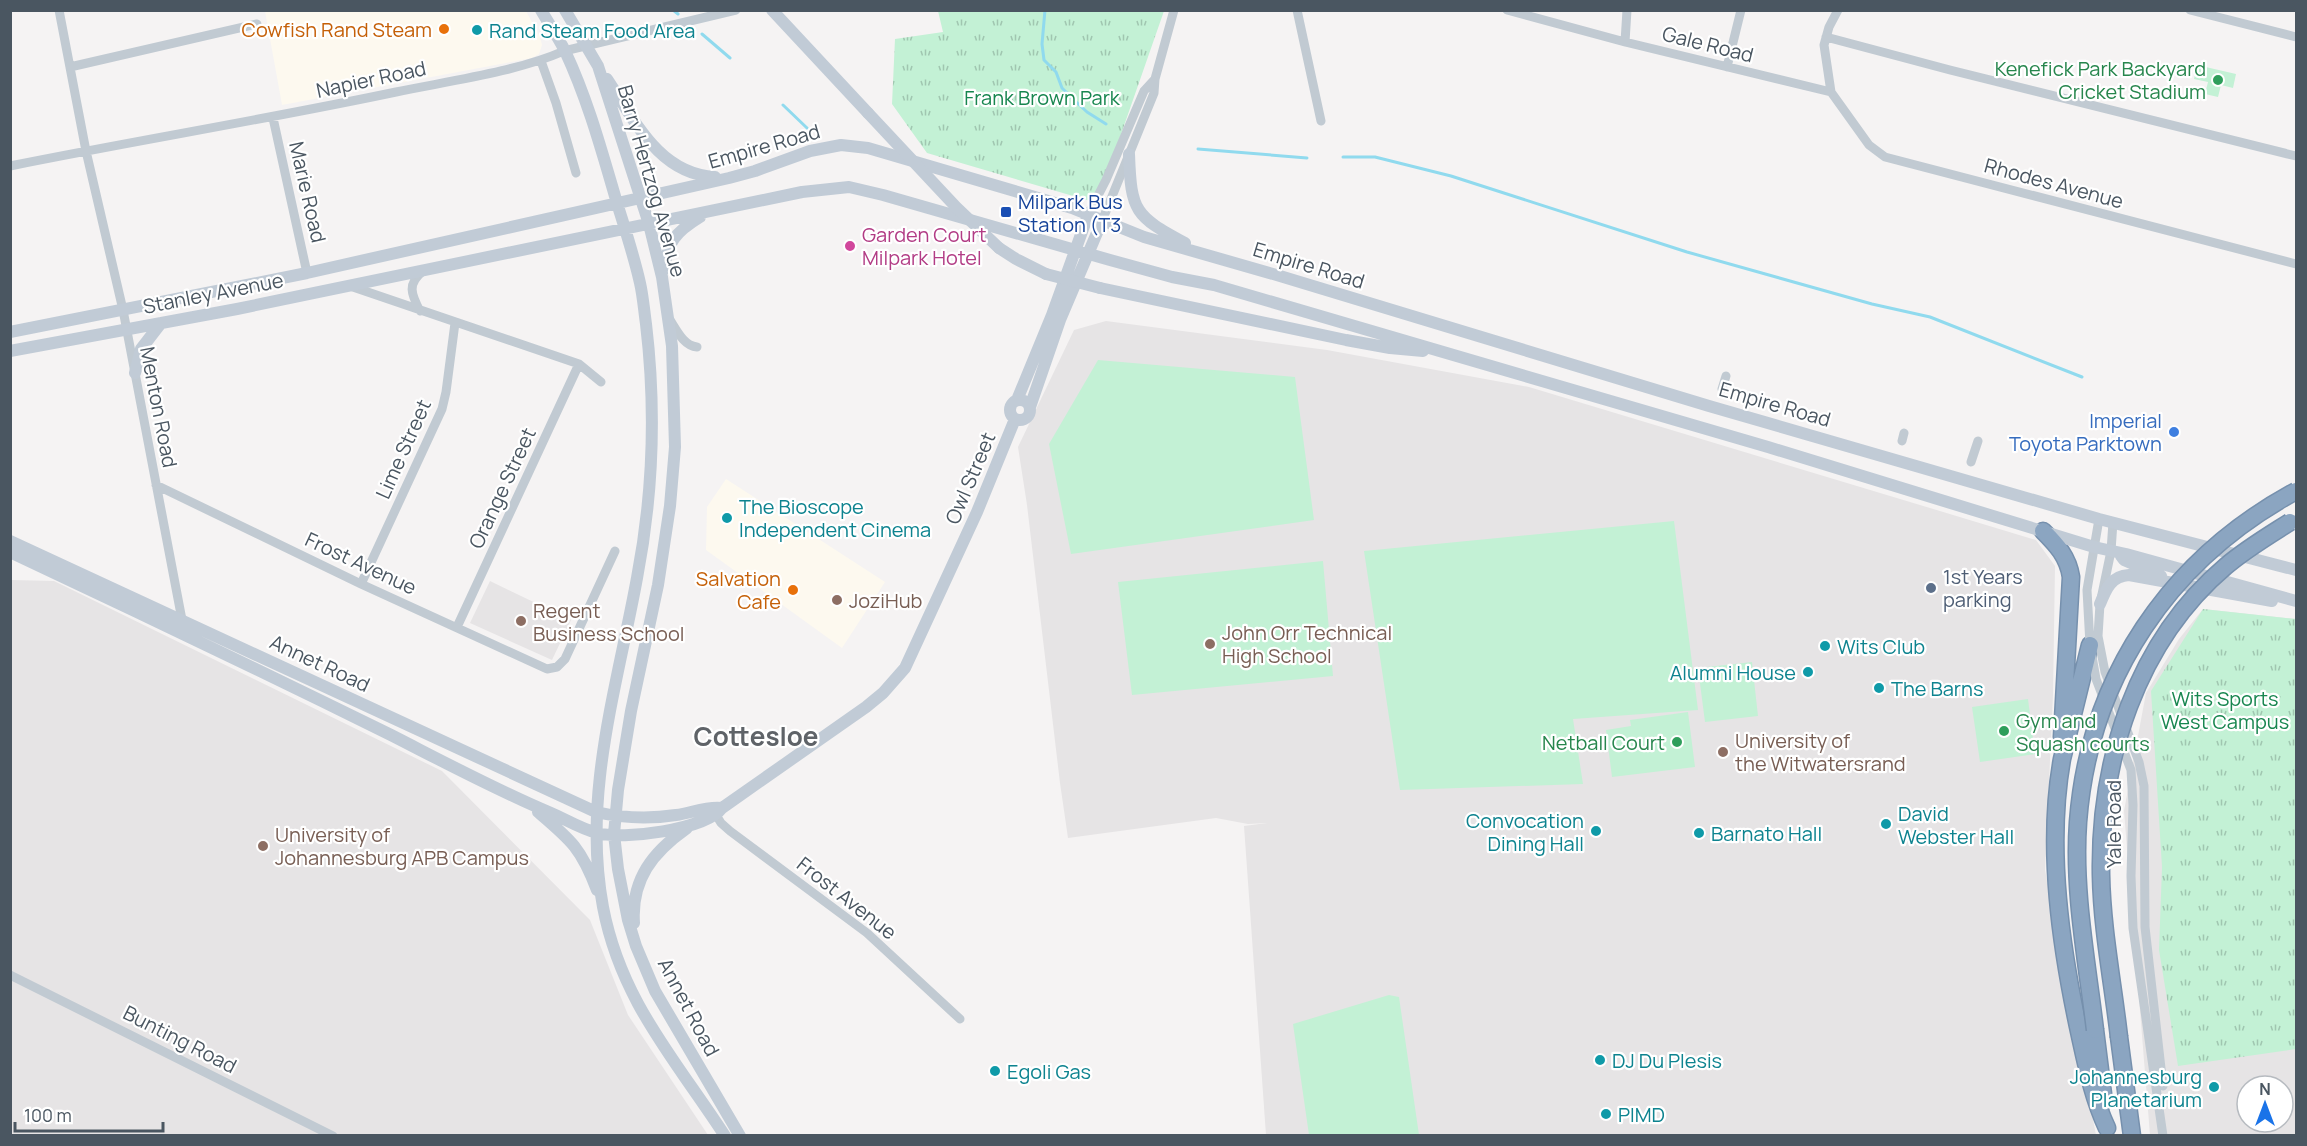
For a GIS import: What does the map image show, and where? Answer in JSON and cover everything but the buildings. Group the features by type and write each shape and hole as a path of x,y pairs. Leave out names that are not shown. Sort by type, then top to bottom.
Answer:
{"highway":[{"path":"2108,1132 2087,1030 2077,858 2078,822 2091,746 2112,686 2134,644 2170,591 2223,539 2250,519 2296,491"},
{"path":"2132,1136 2104,906 2101,842 2108,778 2125,714 2156,650 2199,593 2226,566 2293,520"},
{"path":"2043,531 2061,551 2070,567 2071,577 2062,713 2062,759 2057,804 2057,862 2070,993 2087,1030"},
{"path":"2062,759 2090,645"}],"main road":[{"name":"Barry Hertzog Avenue","path":"541,10 564,51 592,120 626,229 641,285 651,385 650,476 638,575 602,758 596,812 597,833"},
{"name":"Barry Hertzog Avenue","path":"565,10 598,66 649,224 669,318 674,375 675,447 666,542 644,658 631,711 614,834"},
{"path":"776,14 950,201 999,248 1016,259 1046,274 1100,288 1390,348 1411,351 1433,349"},
{"path":"598,66 641,130 665,158 694,175 729,178"},
{"name":"Empire Road","path":"307,273 729,178 810,151 852,145 957,172 1088,215 1144,237 1708,405 2099,519 2296,570"},
{"path":"1129,154 1131,190 1138,211 1143,218 1206,254"},
{"path":"349,286 813,190 849,187 1172,277 1214,285 1757,443 2094,547 2296,601"},
{"path":"662,277 670,242 683,228 709,212"},
{"path":"1017,400 1048,326 1088,215"},
{"path":"1030,408 1024,400 1017,400 1009,409 1015,419 1025,419 1029,414 1060,320 1102,220"},
{"name":"Stanley Avenue","path":"10,332 307,273"},
{"name":"Stanley Avenue","path":"10,351 349,286"},
{"path":"135,373 141,349 161,323"},
{"name":"Owl Street","path":"614,834 662,832 690,826 717,810 883,693 905,668 977,512 1015,419"},
{"name":"Annet Road","path":"10,541 526,803 597,833 614,834 623,895 636,946 666,1012 740,1136"},
{"path":"2114,551 2124,560 2190,587"},
{"name":"Annet Road","path":"10,552 596,812 615,816"},
{"path":"2100,603 2107,587 2113,580 2123,576 2296,606"},
{"path":"526,803 571,840 589,869 603,908"},
{"name":"Owl Street","path":"615,816 670,816 717,810"},
{"path":"636,946 633,910 641,878 658,851 690,826"},
{"name":"Annet Road","path":"597,833 603,908 620,964 639,1008 725,1136"}],"street":[{"name":"Menton Road","path":"59,10 86,151 123,310 183,627"},
{"name":"Napier Road","path":"10,166 273,118 541,61 564,51 735,10"},
{"path":"1102,220 1154,93 1155,79 1174,10"},
{"path":"1297,10 1320,121"},
{"name":"Gale Road","path":"1507,10 1625,42 1831,92"},
{"path":"1625,42 1627,10"},
{"path":"1727,67 1741,10"},
{"path":"1831,92 1825,57 1826,37 1838,10"},
{"path":"2190,10 2296,37"},
{"path":"69,67 257,24"},
{"path":"1826,37 2296,156"},
{"path":"541,61 576,173"},
{"path":"1088,215 1106,180 1144,91 1155,79"},
{"name":"Rhodes Avenue","path":"1831,92 1869,145 1885,157 2296,264"},
{"name":"Marie Road","path":"273,118 307,273"},
{"path":"420,311 413,298 412,287 415,278 427,269"},
{"path":"349,286 579,364 601,382"},
{"path":"669,318 685,341 691,347 697,348"},
{"name":"Lime Street","path":"361,584 442,409 455,323"},
{"name":"Orange Street","path":"457,627 579,364"},
{"path":"1722,389 1726,376"},
{"path":"1971,462 1978,441"},
{"name":"Frost Avenue","path":"156,485 542,668 553,669 565,659 615,551"},
{"name":"Yale Road","path":"2099,519 2088,590 2090,645 2096,679 2131,770 2133,928 2169,1136"},
{"name":"Yale Road","path":"2113,522 2114,551 2100,603 2098,636 2102,660 2139,762 2144,786 2145,927 2163,1136"},
{"name":"Frost Avenue","path":"717,810 730,831 867,933 960,1019"},
{"name":"Bunting Road","path":"10,975 313,1131 333,1136"}],"shaded area":[{"path":"265,11 526,11 542,45 539,54 532,58 282,105"},
{"name":"University of the Witwatersrand","path":"1106,321 1327,350 1529,387 2036,540 2055,566 2053,695 2045,870 2096,1135 1266,1135 1244,826 1267,823 1248,824 1216,818 1068,838 1018,447 1074,330"},
{"path":"726,479 885,582 842,648 706,550 707,507"},
{"name":"University of Johannesburg APB Campus","path":"11,580 54,581 442,771 590,920 628,1015 708,1135 11,1136"},
{"name":"Regent Business School","path":"490,581 571,620 552,660 470,623"},
{"name":"Wits Sports West Campus","path":"2203,609 2296,619 2296,1135 2150,1135 2124,811 2146,693 2179,639"}],"green space":[{"name":"Frank Brown Park","path":"938,11 1164,11 1097,203 927,153 892,104 895,39 943,32"},
{"name":"Kenefick Park Backyard Cricket Stadium","path":"2197,65 2236,74 2233,88 2221,85 2218,97 2205,94 2208,82 2194,79"},
{"path":"1098,360 1295,377 1314,520 1071,554 1049,444"},
{"path":"1674,521 1698,710 1573,719 1583,784 1400,790 1364,551"},
{"path":"1323,561 1333,676 1132,695 1118,582"},
{"name":"Wits Sports West Campus","path":"2203,609 2296,619 2296,1049 2178,1066 2159,950 2162,867 2151,691"},
{"path":"1752,662 1758,716 1705,722 1698,668"},
{"name":"Gym and Squash courts","path":"2028,699 2035,754 1980,762 1972,707"},
{"path":"1688,712 1695,767 1612,777 1606,730 1631,726 1630,720"},
{"path":"1389,995 1399,997 1419,1135 1309,1135 1293,1024"}],"waterway":[{"path":"673,10 678,14"},
{"path":"1045,10 1042,44 1044,60 1056,72 1062,88 1087,112 1106,124"},
{"path":"702,34 730,58"},
{"path":"783,105 807,128"},
{"path":"1198,149 1307,158"},
{"path":"1343,157 1375,157 1451,176 1687,252 1872,304 1930,317 2082,377"}],"place":[{"name":"Cowfish Rand Steam","path":"444,29"},
{"name":"Rand Steam Food Area","path":"477,30"},
{"name":"Kenefick Park Backyard Cricket Stadium","path":"2218,80"},
{"name":"Milpark Bus Station (T3","path":"1006,212"},
{"name":"Garden Court Milpark Hotel","path":"850,246"},
{"name":"Imperial Toyota Parktown","path":"2174,432"},
{"name":"The Bioscope Independent Cinema","path":"727,518"},
{"name":"1st Years parking","path":"1931,588"},
{"name":"Salvation Cafe","path":"793,590"},
{"name":"JoziHub","path":"837,600"},
{"name":"Regent Business School","path":"521,621"},
{"name":"John Orr Technical High School","path":"1210,644"},
{"name":"Wits Club","path":"1825,646"},
{"name":"Alumni House","path":"1808,672"},
{"name":"The Barns","path":"1879,688"},
{"name":"Gym and Squash courts","path":"2004,731"},
{"name":"Netball Court","path":"1677,742"},
{"name":"University of the Witwatersrand","path":"1723,752"},
{"name":"David Webster Hall","path":"1886,824"},
{"name":"Convocation Dining Hall","path":"1596,831"},
{"name":"Barnato Hall","path":"1699,833"},
{"name":"University of Johannesburg APB Campus","path":"263,846"},
{"name":"DJ Du Plesis","path":"1600,1060"},
{"name":"Egoli Gas","path":"995,1071"},
{"name":"Johannesburg Planetarium","path":"2214,1087"},
{"name":"PIMD","path":"1606,1114"}],"district":[{"name":"Cottesloe","path":"756,736"}]}
